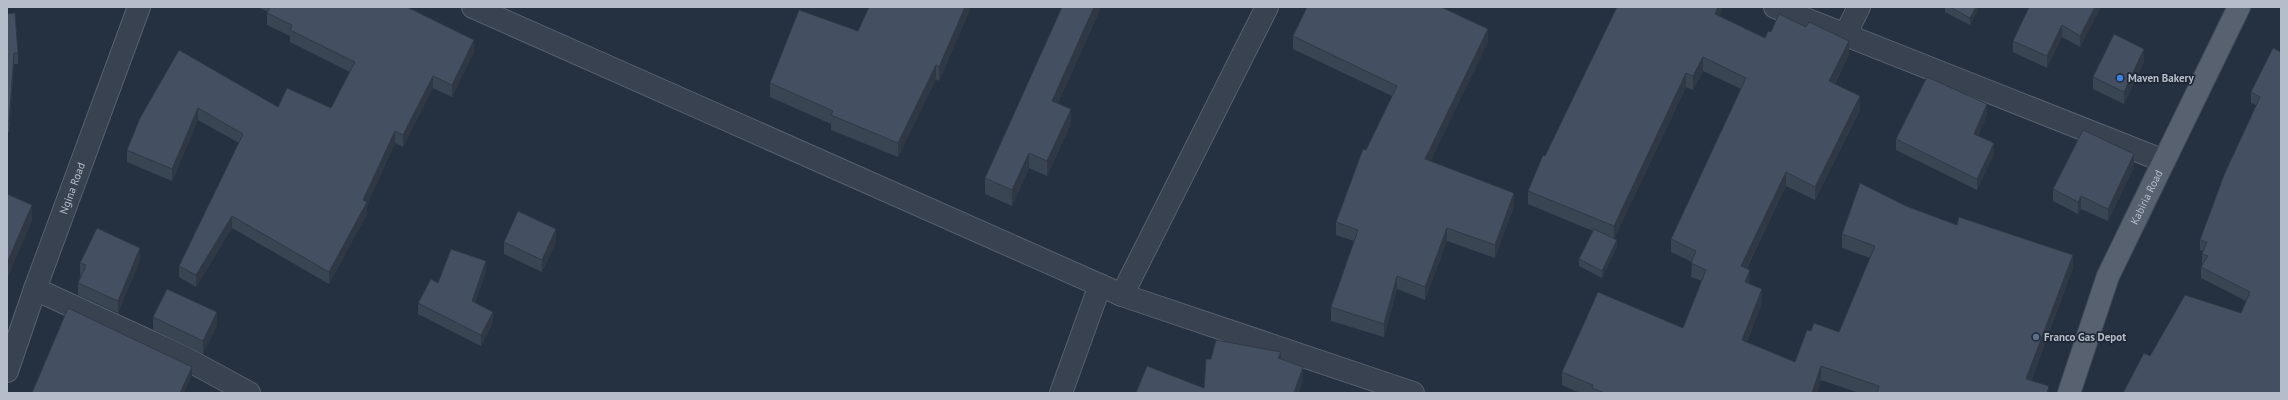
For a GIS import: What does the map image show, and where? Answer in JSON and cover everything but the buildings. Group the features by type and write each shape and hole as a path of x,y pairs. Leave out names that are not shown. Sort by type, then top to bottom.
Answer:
{"main road":[{"name":"Kabiria Road","path":"2069,393 2108,276 2239,7"}],"street":[{"name":"Ngina Road","path":"7,371 35,289 139,7"},
{"path":"473,7 1100,285 1122,294 1413,393"},
{"path":"1122,294 1267,7"},
{"path":"1775,7 2164,161"},
{"path":"1846,35 1859,7"},
{"path":"1061,393 1100,285"},
{"path":"35,289 182,356 249,393"}],"place":[{"name":"Maven Bakery","path":"2120,78"},
{"name":"Franco Gas Depot","path":"2036,337"}]}
